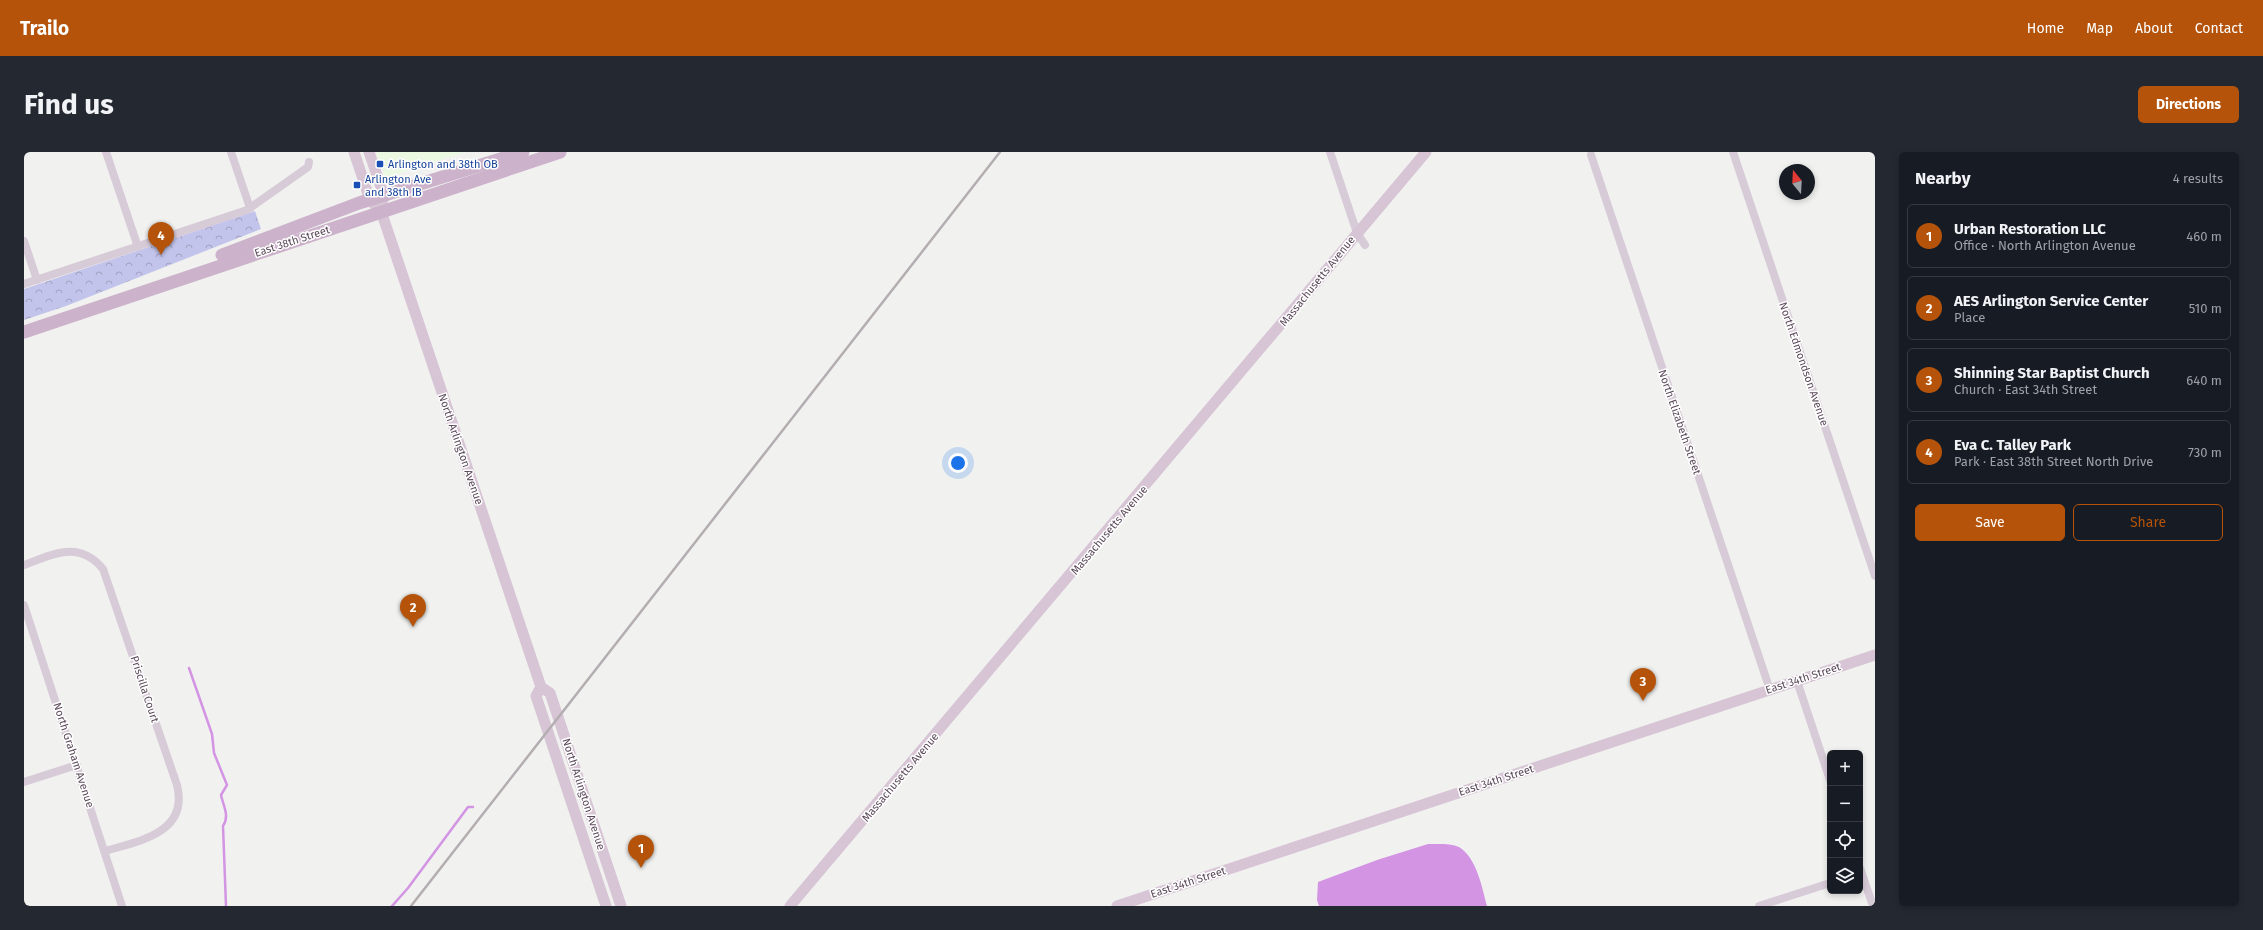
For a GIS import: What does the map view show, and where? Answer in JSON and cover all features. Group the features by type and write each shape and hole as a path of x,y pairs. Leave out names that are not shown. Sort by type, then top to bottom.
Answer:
{"main road":[{"name":"North Arlington Avenue","path":"354,152 370,200 381,211 541,687 550,693 621,906"},
{"path":"369,152 384,196"},
{"name":"East 38th Street","path":"24,323 197,265 288,229 370,200 522,152"},
{"name":"East 38th Street","path":"24,332 560,152"},
{"name":"Massachusetts Avenue","path":"790,906 1255,357 1356,233 1426,152"},
{"name":"North Arlington Avenue","path":"381,211 384,196"},
{"name":"East 34th Street","path":"1117,906 1875,655"},
{"name":"North Arlington Avenue","path":"541,687 536,696 606,906"}],"street":[{"path":"106,152 138,247"},
{"path":"231,152 250,208"},
{"path":"1330,152 1356,233 1365,245"},
{"name":"North Edmondson Avenue","path":"1733,152 1875,576"},
{"name":"North Elizabeth Street","path":"1591,155 1770,690"},
{"path":"24,284 138,247 250,208 308,166 309,162"},
{"path":"24,241 37,280"},
{"name":"Priscilla Court","path":"24,564 61,552 75,552 91,558 103,569 177,785 179,796 177,810 166,828 150,838 105,851"},
{"name":"North Graham Avenue","path":"24,605 122,906"},
{"path":"1797,681 1827,771"},
{"path":"24,782 77,765"},
{"path":"1863,879 1873,906"},
{"path":"1759,906 1827,884"}],"shaded area":[{"path":"376,152 465,152 385,178"},
{"path":"1428,844 1452,845 1459,847 1465,852 1470,858 1478,874 1487,906 1319,906 1317,900 1318,882 1377,860"}],"green space":[{"path":"255,211 261,229 66,306 24,320 24,289"}],"waterway":[{"path":"189,668 212,734 214,753 227,785 221,795 226,814 223,826 226,906"},
{"path":"392,906 408,888 468,807 473,807"}],"railway":[{"path":"411,906 1000,152"}],"place":[{"name":"Arlington and 38th OB","path":"380,164"},
{"name":"Arlington Ave and 38th IB","path":"357,185"},
{"name":"Eva C. Talley Park","path":"161,255"},
{"name":"AES Arlington Service Center","path":"413,627"},
{"name":"Shinning Star Baptist Church","path":"1643,701"},
{"name":"Urban Restoration LLC","path":"641,868"}]}
